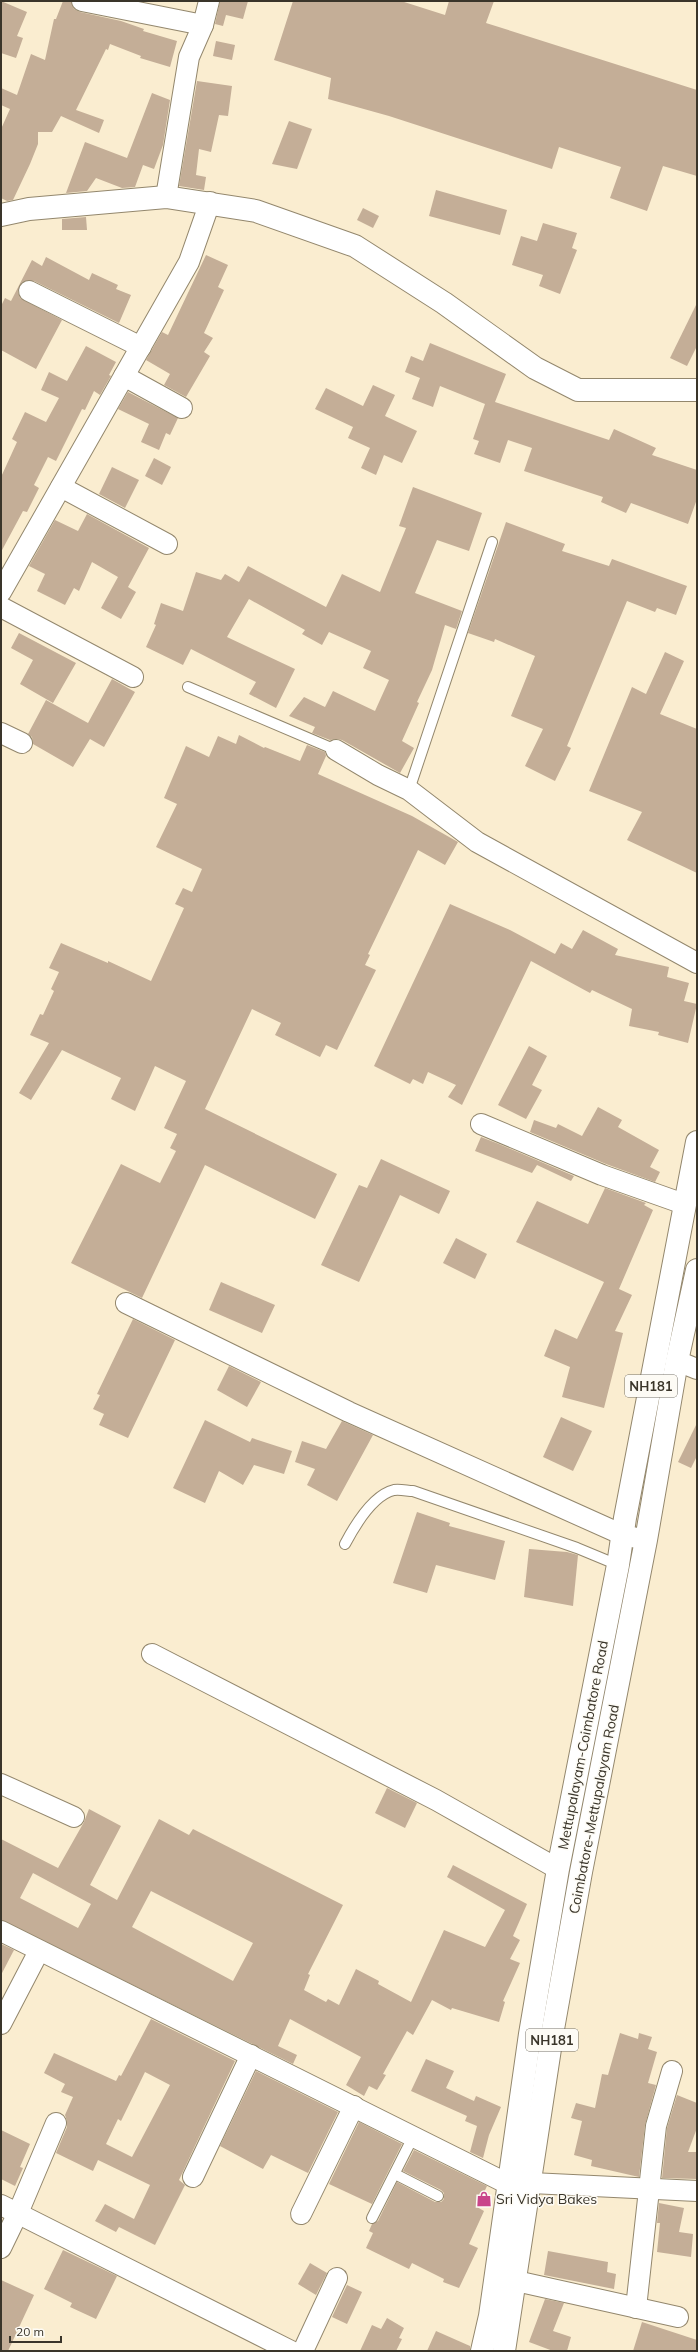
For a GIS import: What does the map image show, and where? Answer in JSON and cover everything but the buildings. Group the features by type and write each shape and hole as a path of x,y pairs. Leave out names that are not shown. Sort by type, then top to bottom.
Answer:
{"main road":[{"path":"1,215 29,209 166,197 210,202 256,211 355,246 444,303 535,368 578,390 697,390"},
{"name":"Mettupalayam-Coimbatore Road","path":"482,2351 490,2316 530,2034 558,1869 618,1565 684,1204 697,1142"},
{"name":"Coimbatore-Mettupalayam Road","path":"504,2351 516,2282 554,2029 646,1540 677,1361 697,1274"}],"street":[{"path":"82,1 117,10 202,25"},
{"path":"166,197 189,58 202,25 209,1"},
{"path":"1,592 189,262 210,202"},
{"path":"29,291 141,347"},
{"path":"124,376 182,408"},
{"path":"61,488 166,544"},
{"path":"1,607 133,677"},
{"path":"1,733 22,743"},
{"path":"336,750 378,775 409,790 477,842 697,963"},
{"path":"481,1124 602,1176 684,1204"},
{"path":"126,1303 349,1412 623,1535 646,1540"},
{"path":"677,1361 697,1369"},
{"path":"152,1654 436,1800 558,1869"},
{"path":"1,1784 74,1817"},
{"path":"1,1931 508,2184"},
{"path":"1,2024 39,1951"},
{"path":"193,2177 251,2055"},
{"path":"636,2308 656,2126 672,2071"},
{"path":"301,2214 354,2106"},
{"path":"1,2248 10,2209 56,2123"},
{"path":"531,2183 697,2191"},
{"path":"10,2209 291,2351"},
{"path":"302,2351 337,2278"},
{"path":"516,2282 678,2317"}],"lane":[{"path":"409,790 492,542"},
{"path":"188,687 336,750"},
{"path":"345,1544 358,1519 380,1498 394,1490 413,1491 576,1548 618,1565"},
{"path":"372,2218 414,2136"},
{"path":"395,2174 438,2196"}],"place":[{"name":"Sri Vidya Bakes","path":"484,2199"}]}
